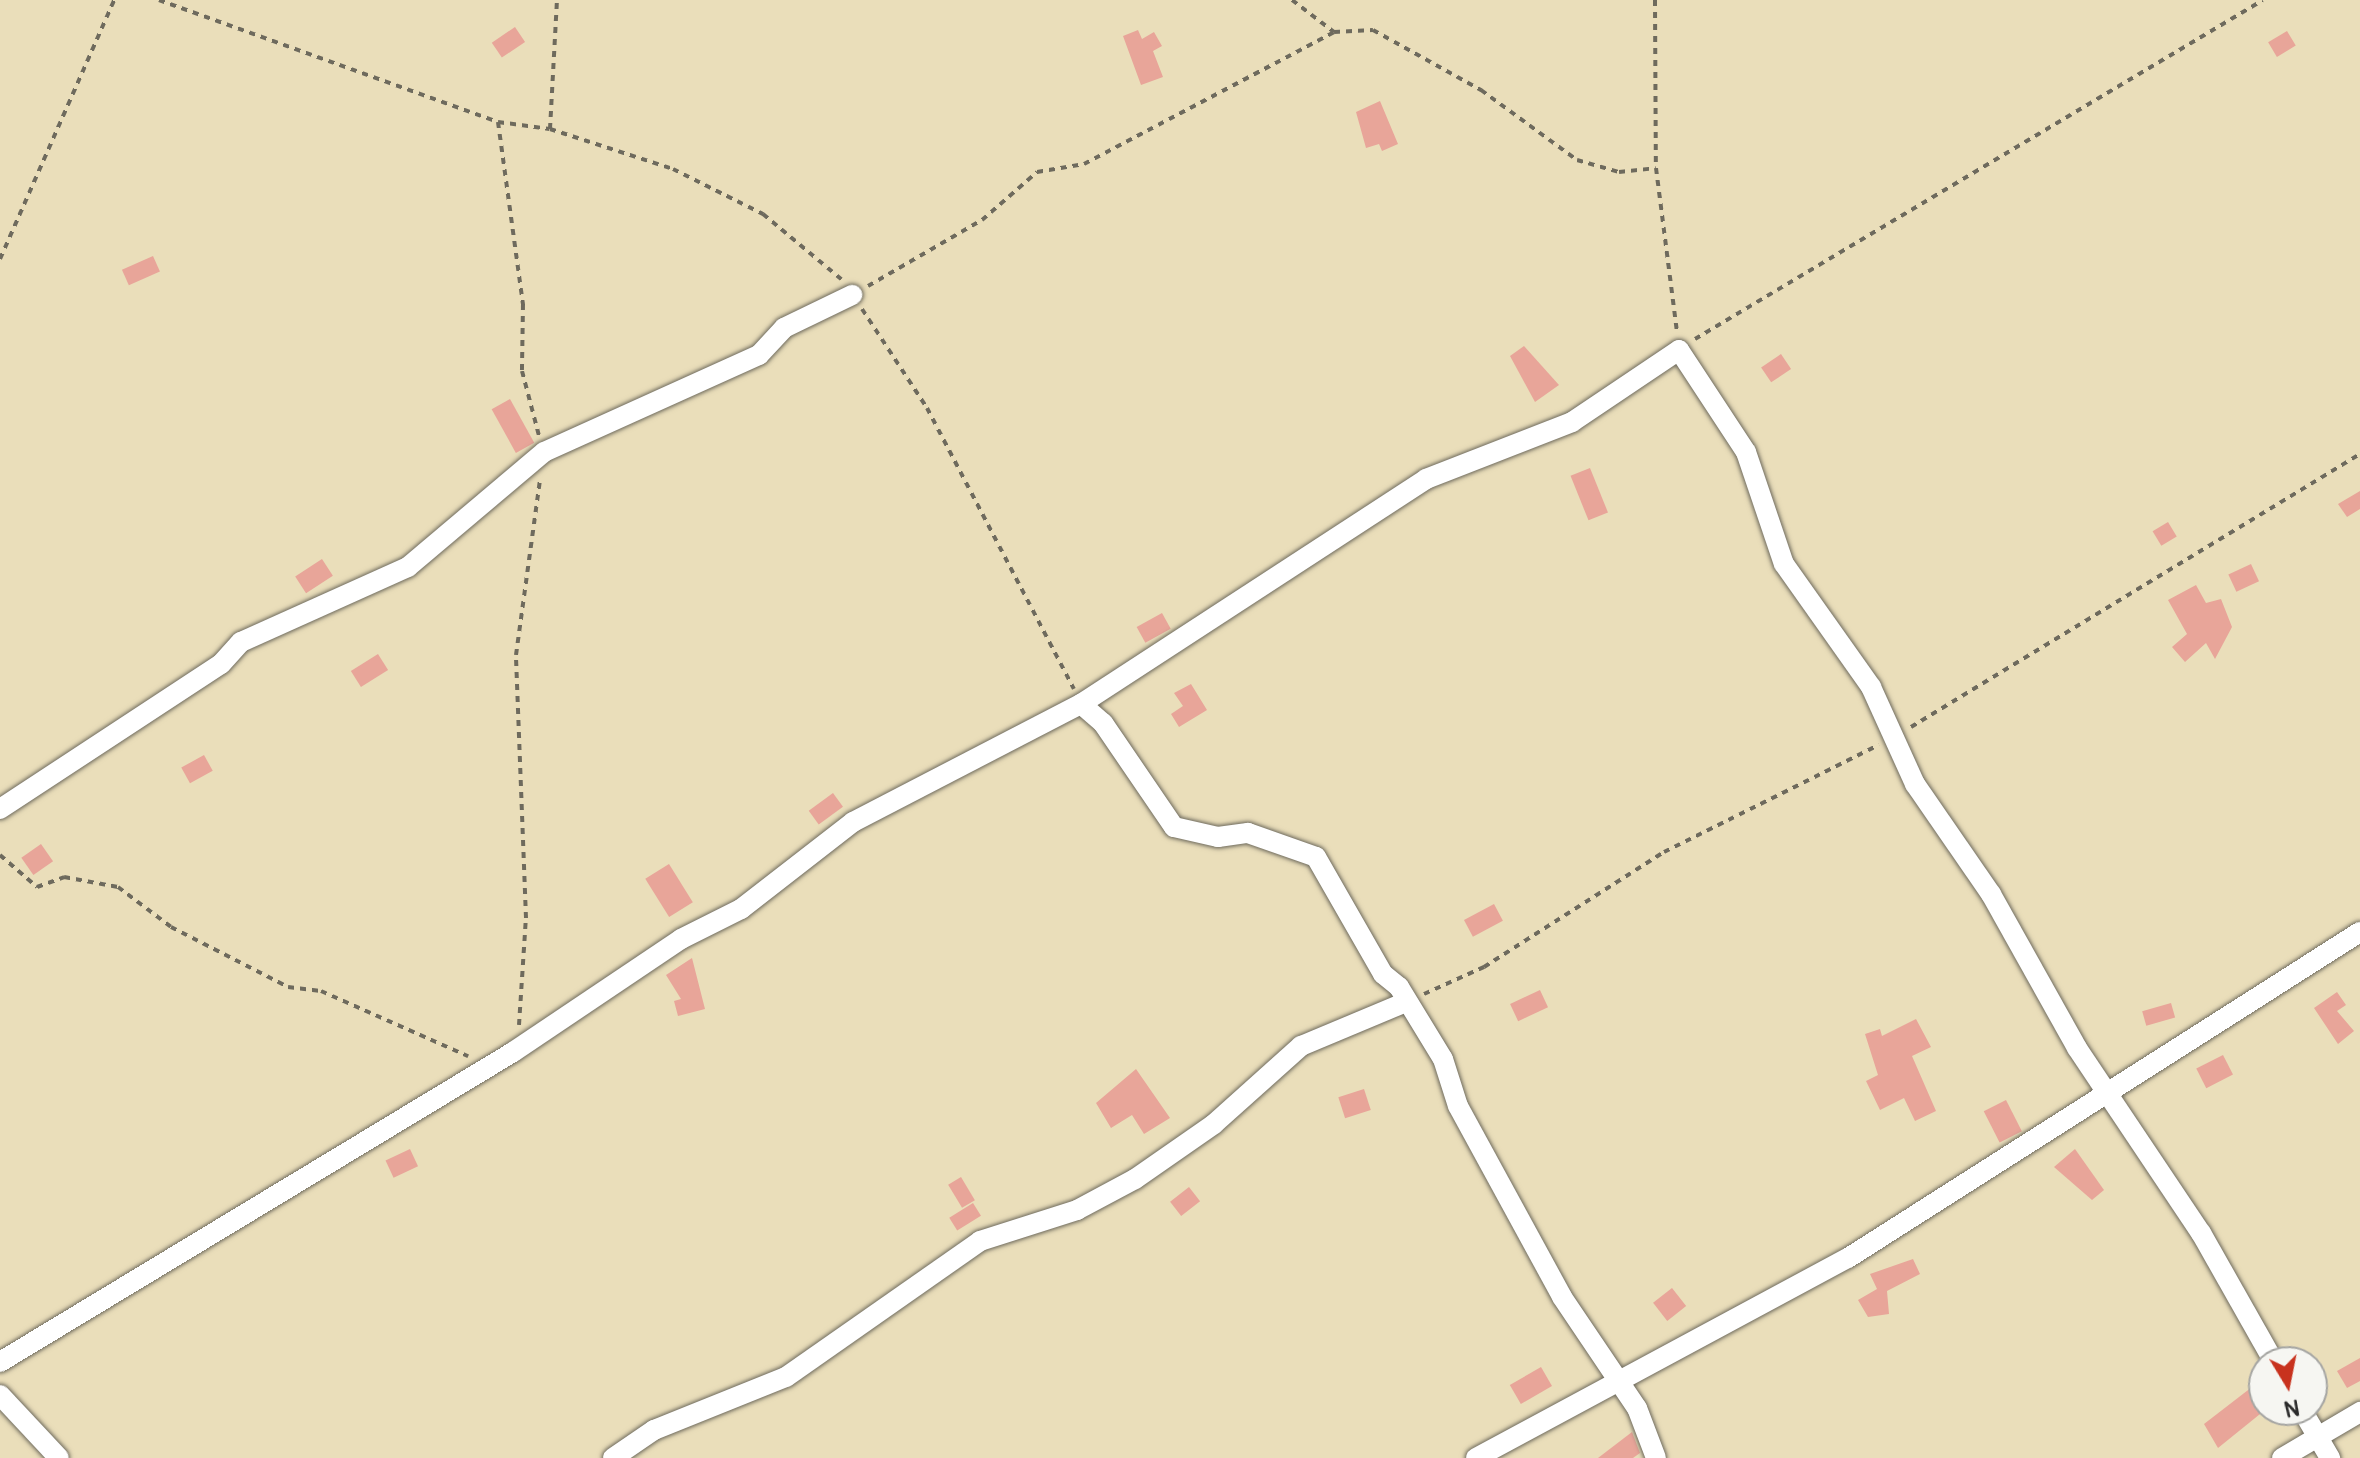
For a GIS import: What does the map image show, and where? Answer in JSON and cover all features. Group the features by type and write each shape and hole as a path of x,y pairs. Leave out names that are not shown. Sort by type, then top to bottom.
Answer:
{"street":[{"path":"0,809 221,664 241,642 408,567 544,452 759,355 784,328 852,295"},
{"path":"0,1362 513,1052 681,939 741,909 853,822 1081,704 1426,479 1572,422 1679,350 1746,452 1784,564 1871,687 1915,784 1983,882 2264,1346"},
{"path":"1081,704 1103,723 1174,827 1218,837 1248,833 1316,857 1406,1002 1614,1381 1637,1408 1656,1458"},
{"path":"1476,1458 1614,1381 1848,1258 2360,932"},
{"path":"613,1458 654,1430 786,1377 980,1241 1077,1210 1135,1179 1214,1124 1301,1046 1406,1002"},
{"path":"0,1395 59,1458"},
{"path":"2282,1458 2360,1412"},
{"path":"2311,1426 2330,1458"}],"path":[{"path":"0,259 114,0"},
{"path":"159,0 498,122 550,129 673,169 763,214 835,271 927,408 1081,704"},
{"path":"550,129 557,0"},
{"path":"1292,0 1334,32"},
{"path":"1655,0 1656,168 1679,350 2263,0"},
{"path":"852,295 982,220 1037,172 1084,164 1334,32 1373,30 1481,90 1577,160 1619,172 1656,168"},
{"path":"498,122 523,304 522,371 544,452 516,655 526,918 513,1052"},
{"path":"1406,1002 1484,967 1664,852 1895,738 2360,454"},
{"path":"0,855 37,887 64,877 118,887 171,927 288,987 321,991 487,1067"}],"building":[{"path":"515,27 525,42 502,58 492,43"},
{"path":"1138,30 1142,39 1154,32 1162,46 1153,51 1163,77 1141,85 1123,36"},
{"path":"2287,31 2296,46 2277,57 2268,42"},
{"path":"1380,101 1398,144 1382,151 1379,144 1366,148 1356,112"},
{"path":"153,256 160,272 129,285 122,270"},
{"path":"1524,346 1559,385 1535,402 1510,356"},
{"path":"1781,354 1791,369 1771,382 1761,367"},
{"path":"510,399 534,443 516,453 492,409"},
{"path":"1590,468 1608,513 1589,520 1571,476"},
{"path":"2360,491 2360,509 2347,517 2338,504"},
{"path":"2168,522 2177,537 2161,546 2153,531"},
{"path":"322,559 333,576 306,593 295,576"},
{"path":"2251,564 2259,581 2236,592 2228,575"},
{"path":"2196,585 2206,603 2221,599 2232,627 2215,659 2206,643 2185,662 2172,647 2187,634 2168,600"},
{"path":"1162,613 1171,629 1145,643 1137,627"},
{"path":"378,654 388,670 361,687 351,671"},
{"path":"1191,684 1207,710 1179,727 1171,714 1183,706 1174,693"},
{"path":"204,755 213,771 190,783 181,768"},
{"path":"833,793 843,807 819,824 809,811"},
{"path":"41,844 53,861 33,875 21,858"},
{"path":"669,864 693,902 669,917 645,879"},
{"path":"1494,904 1503,921 1473,937 1464,920"},
{"path":"692,958 705,1009 678,1016 674,1001 681,999 666,975"},
{"path":"1540,990 1548,1007 1518,1021 1510,1004"},
{"path":"2337,992 2346,1005 2337,1011 2354,1031 2338,1044 2314,1008"},
{"path":"2171,1003 2175,1017 2146,1026 2142,1011"},
{"path":"1916,1019 1931,1047 1912,1056 1936,1111 1915,1121 1904,1098 1880,1110 1866,1081 1878,1075 1865,1034 1880,1029 1882,1036"},
{"path":"2223,1055 2233,1075 2206,1088 2196,1069"},
{"path":"1136,1069 1170,1118 1144,1134 1132,1115 1111,1128 1096,1103"},
{"path":"1364,1089 1371,1110 1345,1118 1338,1097"},
{"path":"2006,1100 2022,1131 2000,1143 1984,1111"},
{"path":"410,1149 418,1166 394,1178 386,1160"},
{"path":"2075,1149 2104,1190 2092,1200 2054,1167"},
{"path":"961,1177 975,1200 962,1208 948,1185"},
{"path":"1189,1187 1200,1201 1181,1216 1170,1202"},
{"path":"973,1203 981,1216 957,1231 949,1218"},
{"path":"1913,1259 1920,1274 1887,1291 1889,1314 1868,1317 1858,1300 1877,1289 1870,1274"},
{"path":"1672,1288 1686,1306 1667,1321 1653,1303"},
{"path":"2360,1358 2360,1381 2347,1388 2337,1371"},
{"path":"1541,1367 1552,1386 1521,1404 1510,1385"},
{"path":"2248,1390 2248,1424 2218,1448 2204,1424"},
{"path":"1632,1432 1640,1453 1633,1458 1598,1458"}]}
